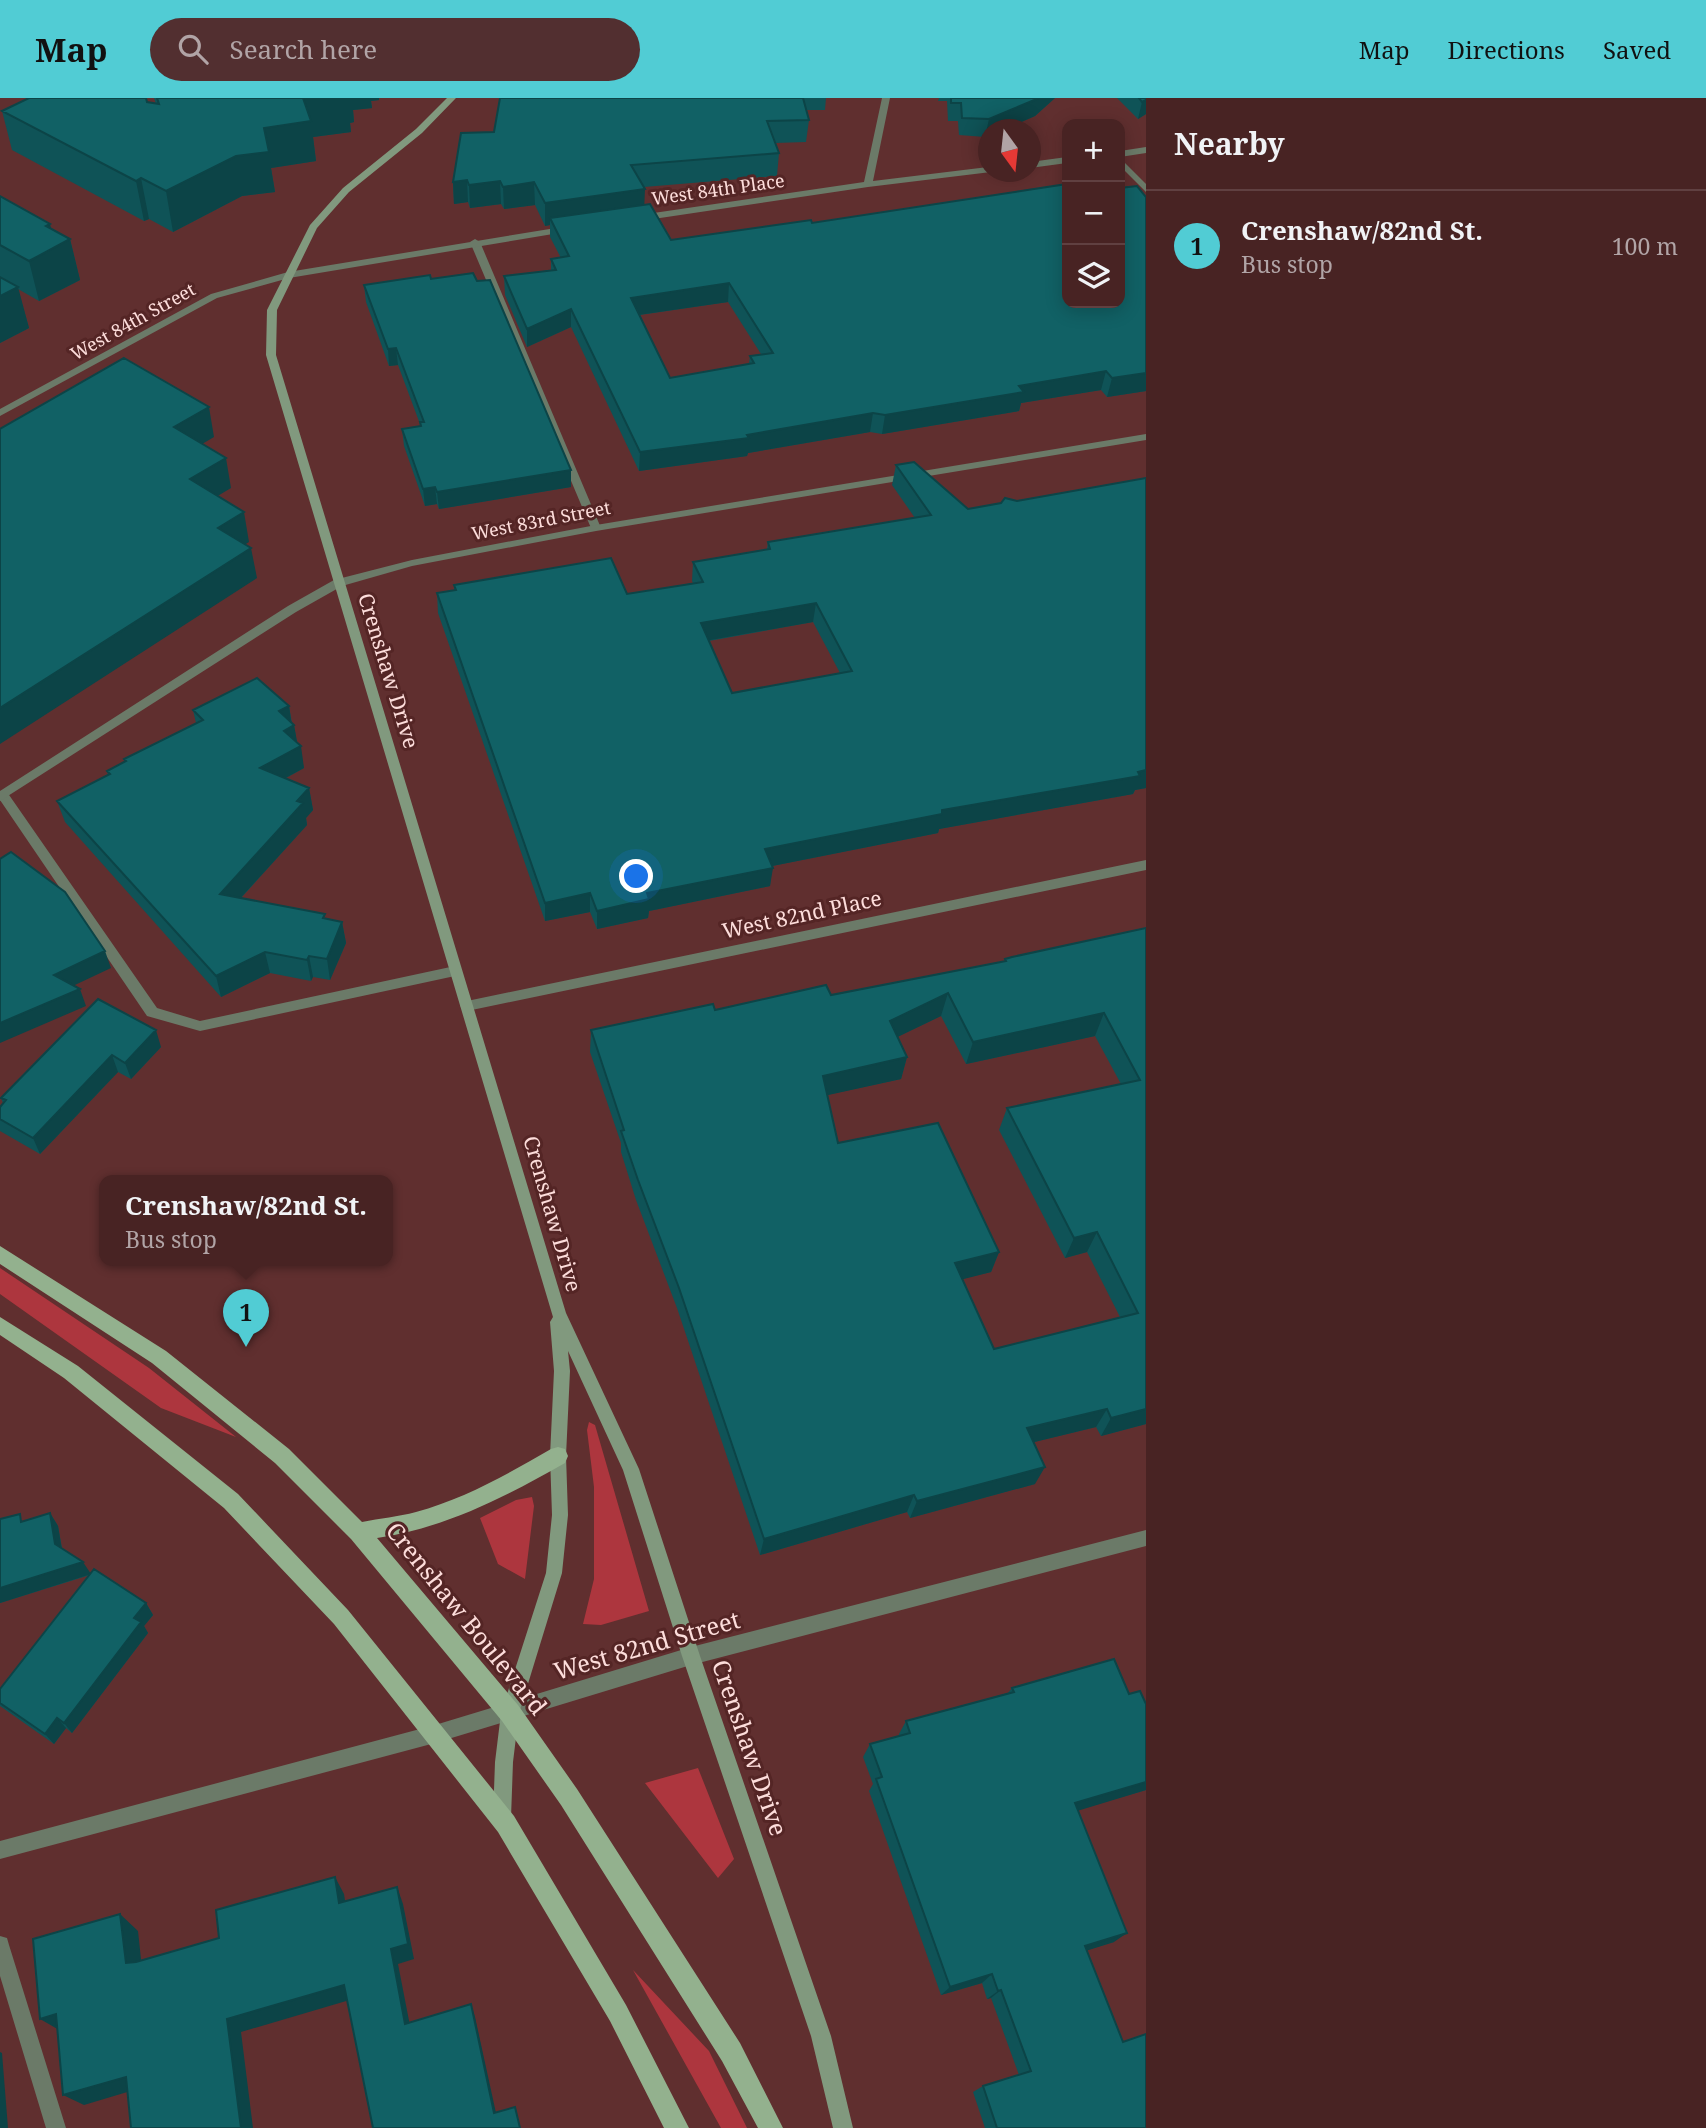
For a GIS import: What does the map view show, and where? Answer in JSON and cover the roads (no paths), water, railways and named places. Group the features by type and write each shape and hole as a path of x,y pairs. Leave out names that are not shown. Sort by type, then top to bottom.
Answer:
{"main road":[{"name":"Crenshaw Drive","path":"452,98 419,131 346,190 313,227 272,310 271,355 558,1313 631,1469 691,1656 821,2036 843,2128"},
{"name":"Crenshaw Boulevard","path":"0,1254 159,1357 282,1456 358,1532 510,1713 621,1876 731,2052 771,2128"},
{"name":"Crenshaw Drive","path":"502,1818 504,1762 510,1713 554,1573 560,1515 558,1456 562,1371 558,1313"},
{"path":"0,1325 71,1372 231,1501 341,1617 502,1818 618,2013 677,2128"},
{"path":"358,1532 425,1520 487,1496 558,1456"}],"street":[{"path":"868,184 886,98"},
{"path":"1125,153 1146,150"},
{"path":"1041,164 1062,161"},
{"path":"1125,167 1146,189"},
{"name":"West 84th Place","path":"624,220 868,184 978,171"},
{"path":"288,275 583,226"},
{"path":"474,242 596,528"},
{"name":"West 84th Street","path":"0,412 214,296 288,275"},
{"name":"West 83rd Street","path":"2,796 338,583 412,563 596,528 1146,437"},
{"path":"2,796 152,1012 200,1026 455,971"},
{"name":"West 82nd Place","path":"467,1006 1146,865"},
{"name":"West 82nd Street","path":"0,1850 510,1713 691,1656 1146,1538"},
{"path":"0,1945 56,2128"}],"place":[{"name":"Crenshaw/82nd St.","path":"246,1347"}]}
